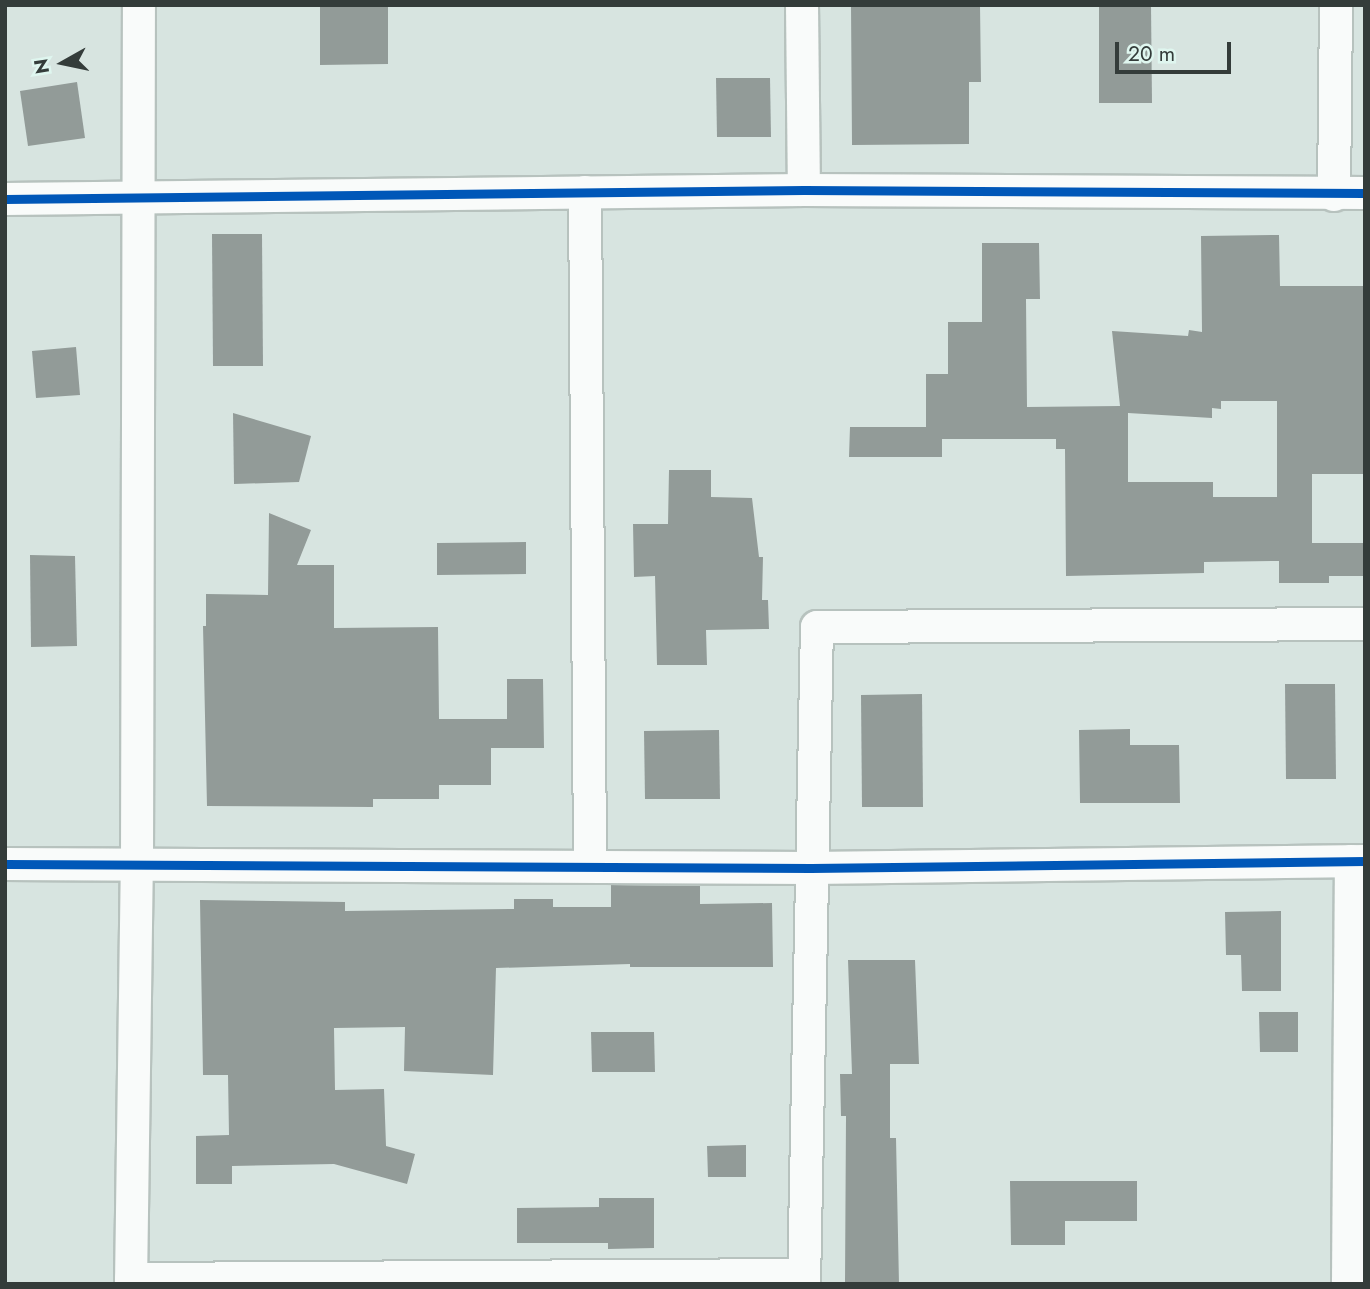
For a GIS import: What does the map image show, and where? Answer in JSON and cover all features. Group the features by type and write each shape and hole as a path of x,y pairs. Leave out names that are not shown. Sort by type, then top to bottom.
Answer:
{"street":[{"path":"139,5 137,864 131,1281 804,1279 817,627 1365,624"},
{"path":"802,5 804,190"},
{"path":"5,199 804,190 1350,194 1336,5"},
{"path":"584,192 590,866"},
{"path":"5,863 811,868 1358,861 1348,1284"}],"building":[{"path":"320,5 388,5 388,64 320,65"},
{"path":"851,5 980,5 981,82 969,82 969,144 852,145"},
{"path":"1099,5 1151,5 1152,103 1099,103"},
{"path":"716,78 770,78 771,137 717,137"},
{"path":"77,82 85,138 28,146 20,91"},
{"path":"212,234 262,234 263,366 213,366"},
{"path":"1279,235 1280,286 1365,286 1365,474 1312,474 1312,543 1365,543 1365,576 1329,576 1329,583 1279,583 1279,561 1204,562 1204,573 1066,576 1065,449 1056,449 1056,439 942,439 942,457 849,457 850,427 926,427 926,374 948,374 948,322 982,322 982,243 1039,243 1040,299 1026,299 1027,407 1120,406 1112,331 1188,336 1189,330 1202,332 1201,236","holes":["1221,401 1277,401 1277,497 1213,497 1213,482 1128,482 1128,413 1212,418 1212,408 1221,409"]},
{"path":"76,347 80,395 36,398 32,351"},
{"path":"233,413 311,436 299,482 234,484"},
{"path":"669,470 711,470 711,497 752,498 759,557 763,557 762,600 768,600 769,629 706,630 707,665 657,665 655,576 634,577 633,524 668,524"},
{"path":"269,513 311,530 297,565 334,565 334,628 438,627 439,719 507,719 507,679 543,679 544,748 491,748 491,785 439,785 439,799 373,799 373,807 207,806 203,626 206,626 206,594 268,595"},
{"path":"526,542 526,574 437,575 437,543"},
{"path":"30,555 75,556 77,646 31,647"},
{"path":"1285,684 1335,684 1336,779 1286,779"},
{"path":"922,694 923,807 862,807 861,695"},
{"path":"1130,729 1130,745 1179,745 1180,803 1080,803 1079,730"},
{"path":"719,730 720,799 645,799 644,731"},
{"path":"611,885 700,886 700,904 772,903 773,967 630,967 630,964 496,968 493,1075 404,1071 405,1027 334,1028 335,1090 384,1089 386,1146 415,1154 407,1184 334,1164 232,1166 232,1184 196,1184 196,1136 229,1135 228,1075 203,1075 200,900 345,902 345,911 514,909 514,899 553,899 553,907 611,907"},
{"path":"1281,911 1281,991 1242,991 1241,955 1226,955 1225,912"},
{"path":"848,960 915,960 919,1064 890,1064 890,1138 896,1138 899,1284 845,1284 846,1116 841,1116 840,1074 852,1074"},
{"path":"1259,1012 1298,1012 1298,1052 1260,1052"},
{"path":"591,1032 654,1032 655,1072 592,1072"},
{"path":"746,1145 746,1177 708,1177 707,1146"},
{"path":"1010,1181 1137,1181 1137,1221 1065,1221 1065,1245 1011,1245"},
{"path":"599,1198 654,1198 654,1248 608,1249 608,1243 517,1243 517,1208 599,1207"}],"cycle path":[{"path":"5,199 804,190 1365,193"},
{"path":"5,864 811,868 1365,861"}]}
